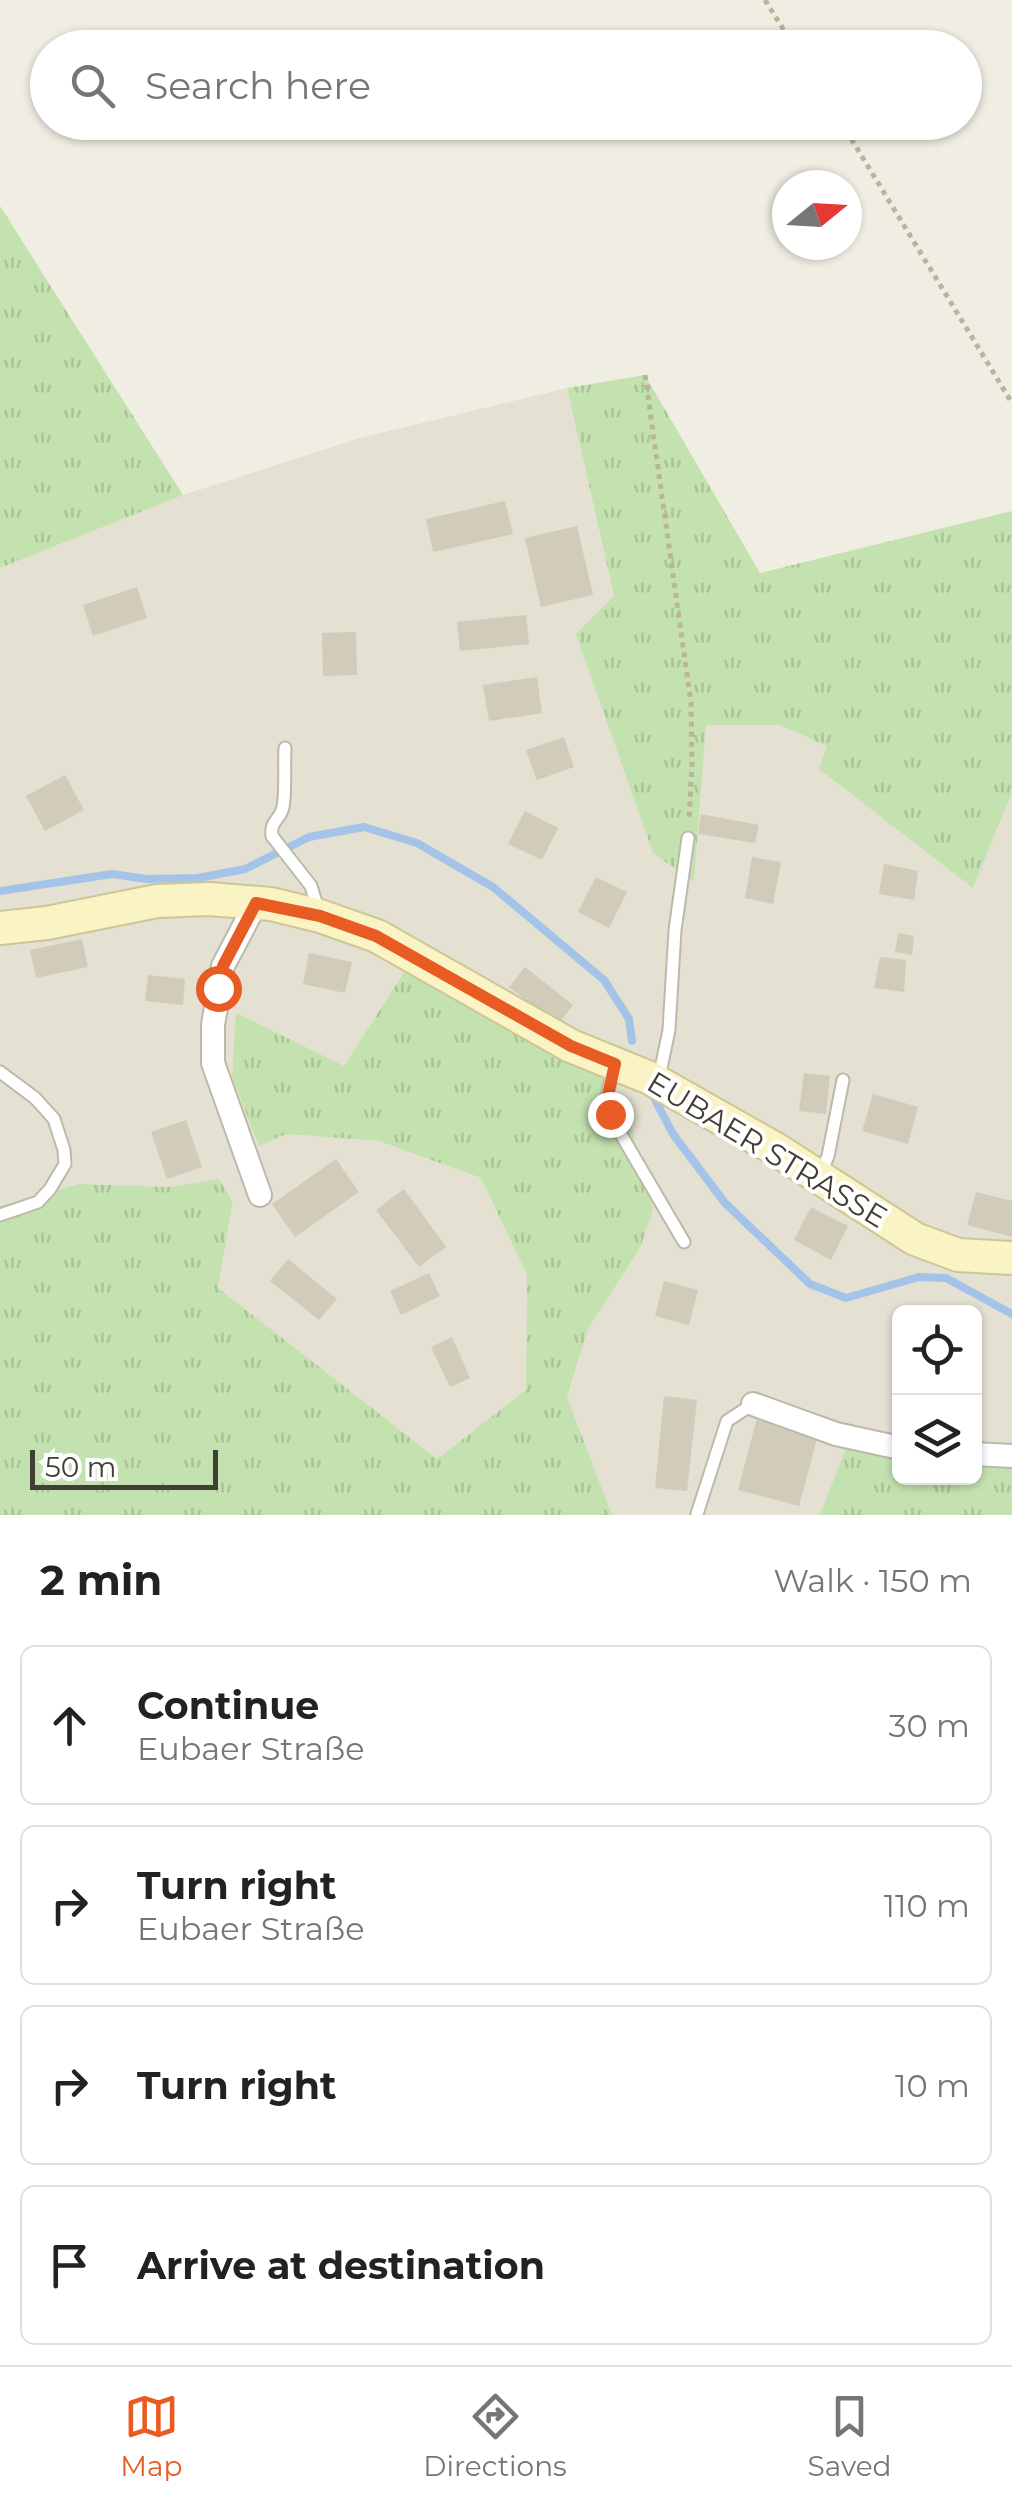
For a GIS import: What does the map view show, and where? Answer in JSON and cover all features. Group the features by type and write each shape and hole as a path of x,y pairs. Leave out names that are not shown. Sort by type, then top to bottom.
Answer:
{"street":[{"name":"EUBAER STRASSE","path":"0,928 47,923 157,900 256,903 320,916 376,936 538,1029 658,1082 915,1239 958,1255 1012,1258"},
{"path":"256,903 223,966 212,1024 213,1064 260,1194"},
{"path":"753,1404 836,1434 892,1446"},
{"path":"982,1454 1012,1456"}],"lane":[{"path":"285,748 283,808 271,830 311,886 320,916"},
{"path":"658,1082 669,1030 674,930 688,838"},
{"path":"615,1064 608,1095 610,1114 684,1242"},
{"path":"0,1072 47,1109 60,1134 65,1164 38,1202 0,1215"},
{"path":"819,1177 828,1156 843,1080"},
{"path":"696,1514 727,1421 753,1404"}],"path":[{"path":"765,0 783,30"},
{"path":"852,140 1012,403"},
{"path":"645,375 692,702 688,838"}],"shaded area":[{"path":"567,388 614,597 653,853 694,881 706,725 779,725 827,746 973,888 1012,792 1012,1443 982,1441 982,1305 892,1305 892,1433 854,1428 820,1515 612,1515 567,1397 588,1329 640,1248 344,1067 237,1014 232,1077 286,1134 379,1141 481,1178 527,1275 526,1390 437,1460 218,1288 233,1202 219,1179 171,1187 79,1184 0,1206 0,568 183,495 360,438"}],"green space":[{"path":"0,206 183,495 0,568"},
{"path":"645,375 760,573 1012,511 1012,792 973,888 819,769 827,746 779,725 706,725 694,882 653,853 576,634 614,596 567,388"},
{"path":"421,946 583,1039 629,1118 653,1210 640,1248 588,1329 567,1397 612,1515 0,1515 0,1206 79,1184 171,1187 219,1179 233,1202 218,1288 437,1459 526,1390 527,1275 481,1178 379,1141 286,1134 259,1146 232,1077 236,1013 344,1066"},
{"path":"854,1427 892,1433 892,1485 982,1485 982,1441 1012,1443 1012,1515 820,1515"}],"building":[{"path":"505,501 513,534 433,552 426,519"},
{"path":"577,526 593,595 541,607 525,538"},
{"path":"137,587 147,618 93,636 83,605"},
{"path":"526,615 529,644 460,651 457,622"},
{"path":"356,632 357,675 323,676 322,633"},
{"path":"537,677 542,713 489,721 483,685"},
{"path":"564,737 574,767 537,780 526,750"},
{"path":"65,775 84,810 45,831 26,796"},
{"path":"525,811 558,828 542,860 508,844"},
{"path":"701,814 759,825 755,843 698,834"},
{"path":"752,857 781,862 773,904 745,898"},
{"path":"884,864 918,871 914,900 879,894"},
{"path":"596,877 627,892 609,928 578,912"},
{"path":"898,933 914,936 912,955 895,952"},
{"path":"82,939 88,967 36,978 30,950"},
{"path":"309,953 352,962 345,993 303,984"},
{"path":"880,957 906,960 904,992 874,988"},
{"path":"525,967 573,1005 558,1025 509,987"},
{"path":"148,975 185,979 183,1005 145,1001"},
{"path":"804,1073 830,1076 826,1114 799,1111"},
{"path":"873,1094 918,1107 908,1144 862,1131"},
{"path":"186,1120 202,1167 167,1179 151,1132"},
{"path":"336,1159 359,1192 295,1237 272,1204"},
{"path":"404,1189 446,1247 419,1267 376,1210"},
{"path":"976,1192 1012,1201 1012,1237 967,1225"},
{"path":"811,1207 848,1226 831,1260 794,1240"},
{"path":"288,1259 337,1299 319,1320 270,1281"},
{"path":"429,1273 440,1296 401,1315 390,1291"},
{"path":"664,1281 698,1290 689,1325 655,1316"},
{"path":"452,1337 470,1378 450,1387 431,1347"},
{"path":"664,1396 697,1400 687,1491 655,1488"},
{"path":"757,1418 818,1435 799,1506 738,1490"}],"waterway":[{"path":"0,891 112,874 147,879 198,878 245,869 309,837 364,827 417,843 493,887 604,980 629,1019 632,1041"},
{"path":"652,1094 673,1134 725,1203 810,1284 846,1298 919,1277 946,1278 1012,1314"}],"route":[{"path":"218,988 223,966 256,903 320,916 376,936 571,1046 615,1064 608,1095 610,1114"}]}
